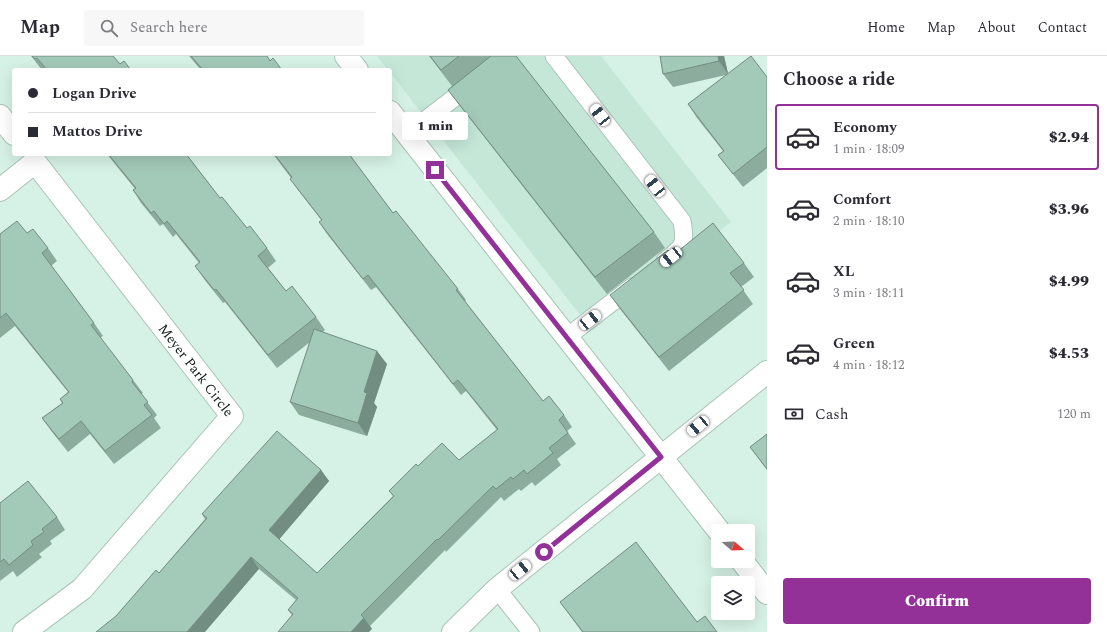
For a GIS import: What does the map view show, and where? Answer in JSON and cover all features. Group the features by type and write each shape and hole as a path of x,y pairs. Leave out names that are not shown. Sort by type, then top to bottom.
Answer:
{"street":[{"path":"346,56 355,68"},
{"path":"392,115 714,524"},
{"path":"0,116 12,131"},
{"name":"Meyer Park Circle","path":"0,190 32,158 232,416 82,589 24,632"},
{"path":"453,632 497,589 767,372"},
{"path":"747,568 767,593"}],"lane":[{"path":"407,134 509,56"},
{"path":"554,56 682,221 685,239 682,248 567,337"},
{"path":"497,589 531,632"}],"shaded area":[{"path":"377,56 601,56 731,222 592,330 392,75 392,68 386,68"}],"building":[{"path":"32,56 113,56 120,64 124,61 129,68 45,68 37,58 35,59"},
{"path":"191,56 267,56 270,61 273,58 280,68 201,68"},
{"path":"430,56 459,56 441,70"},
{"path":"491,56 516,56 654,232 595,277 448,90"},
{"path":"660,56 718,56 719,61 663,74"},
{"path":"751,56 767,77 767,147 733,174 718,155 724,151 688,104"},
{"path":"110,156 188,156 220,198 222,197 247,228 250,226 267,248 258,256 286,291 292,286 316,317 268,355 216,289 214,290 195,266 200,262 167,221 164,224 154,211 151,213 133,190 136,188"},
{"path":"276,156 350,156 393,213 396,211 458,289 456,290 543,401 549,396 564,415 559,420 568,433 549,448 553,453 527,474 524,470 513,479 511,477 496,489 493,486 438,540 437,539 361,615 364,618 351,632 278,632 293,614 288,610 298,598 251,557 187,632 96,632 116,616 156,570 159,573 207,518 202,514 277,431 321,470 269,530 317,573 394,496 389,491 416,464 418,466 442,443 459,460 498,429 458,380 453,384 368,275 363,279 319,222 322,220 290,179 292,177"},
{"path":"17,221 27,233 33,229 48,248 42,253 94,323 91,325 148,402 144,405 152,415 105,451 81,421 59,439 42,418 63,403 60,399 69,392 6,313 0,318 0,234"},
{"path":"713,223 744,263 730,273 744,290 659,357 610,295 668,250 672,256"},
{"path":"314,329 377,351 364,392 367,393 358,423 290,402"},
{"path":"767,434 767,469 750,447"},
{"path":"28,481 57,517 42,529 44,532 31,541 33,545 9,565 4,559 0,562 0,503"},
{"path":"636,542 697,622 705,616 717,632 583,632 560,602"}],"route":[{"path":"435,170 661,457 544,552"}]}
